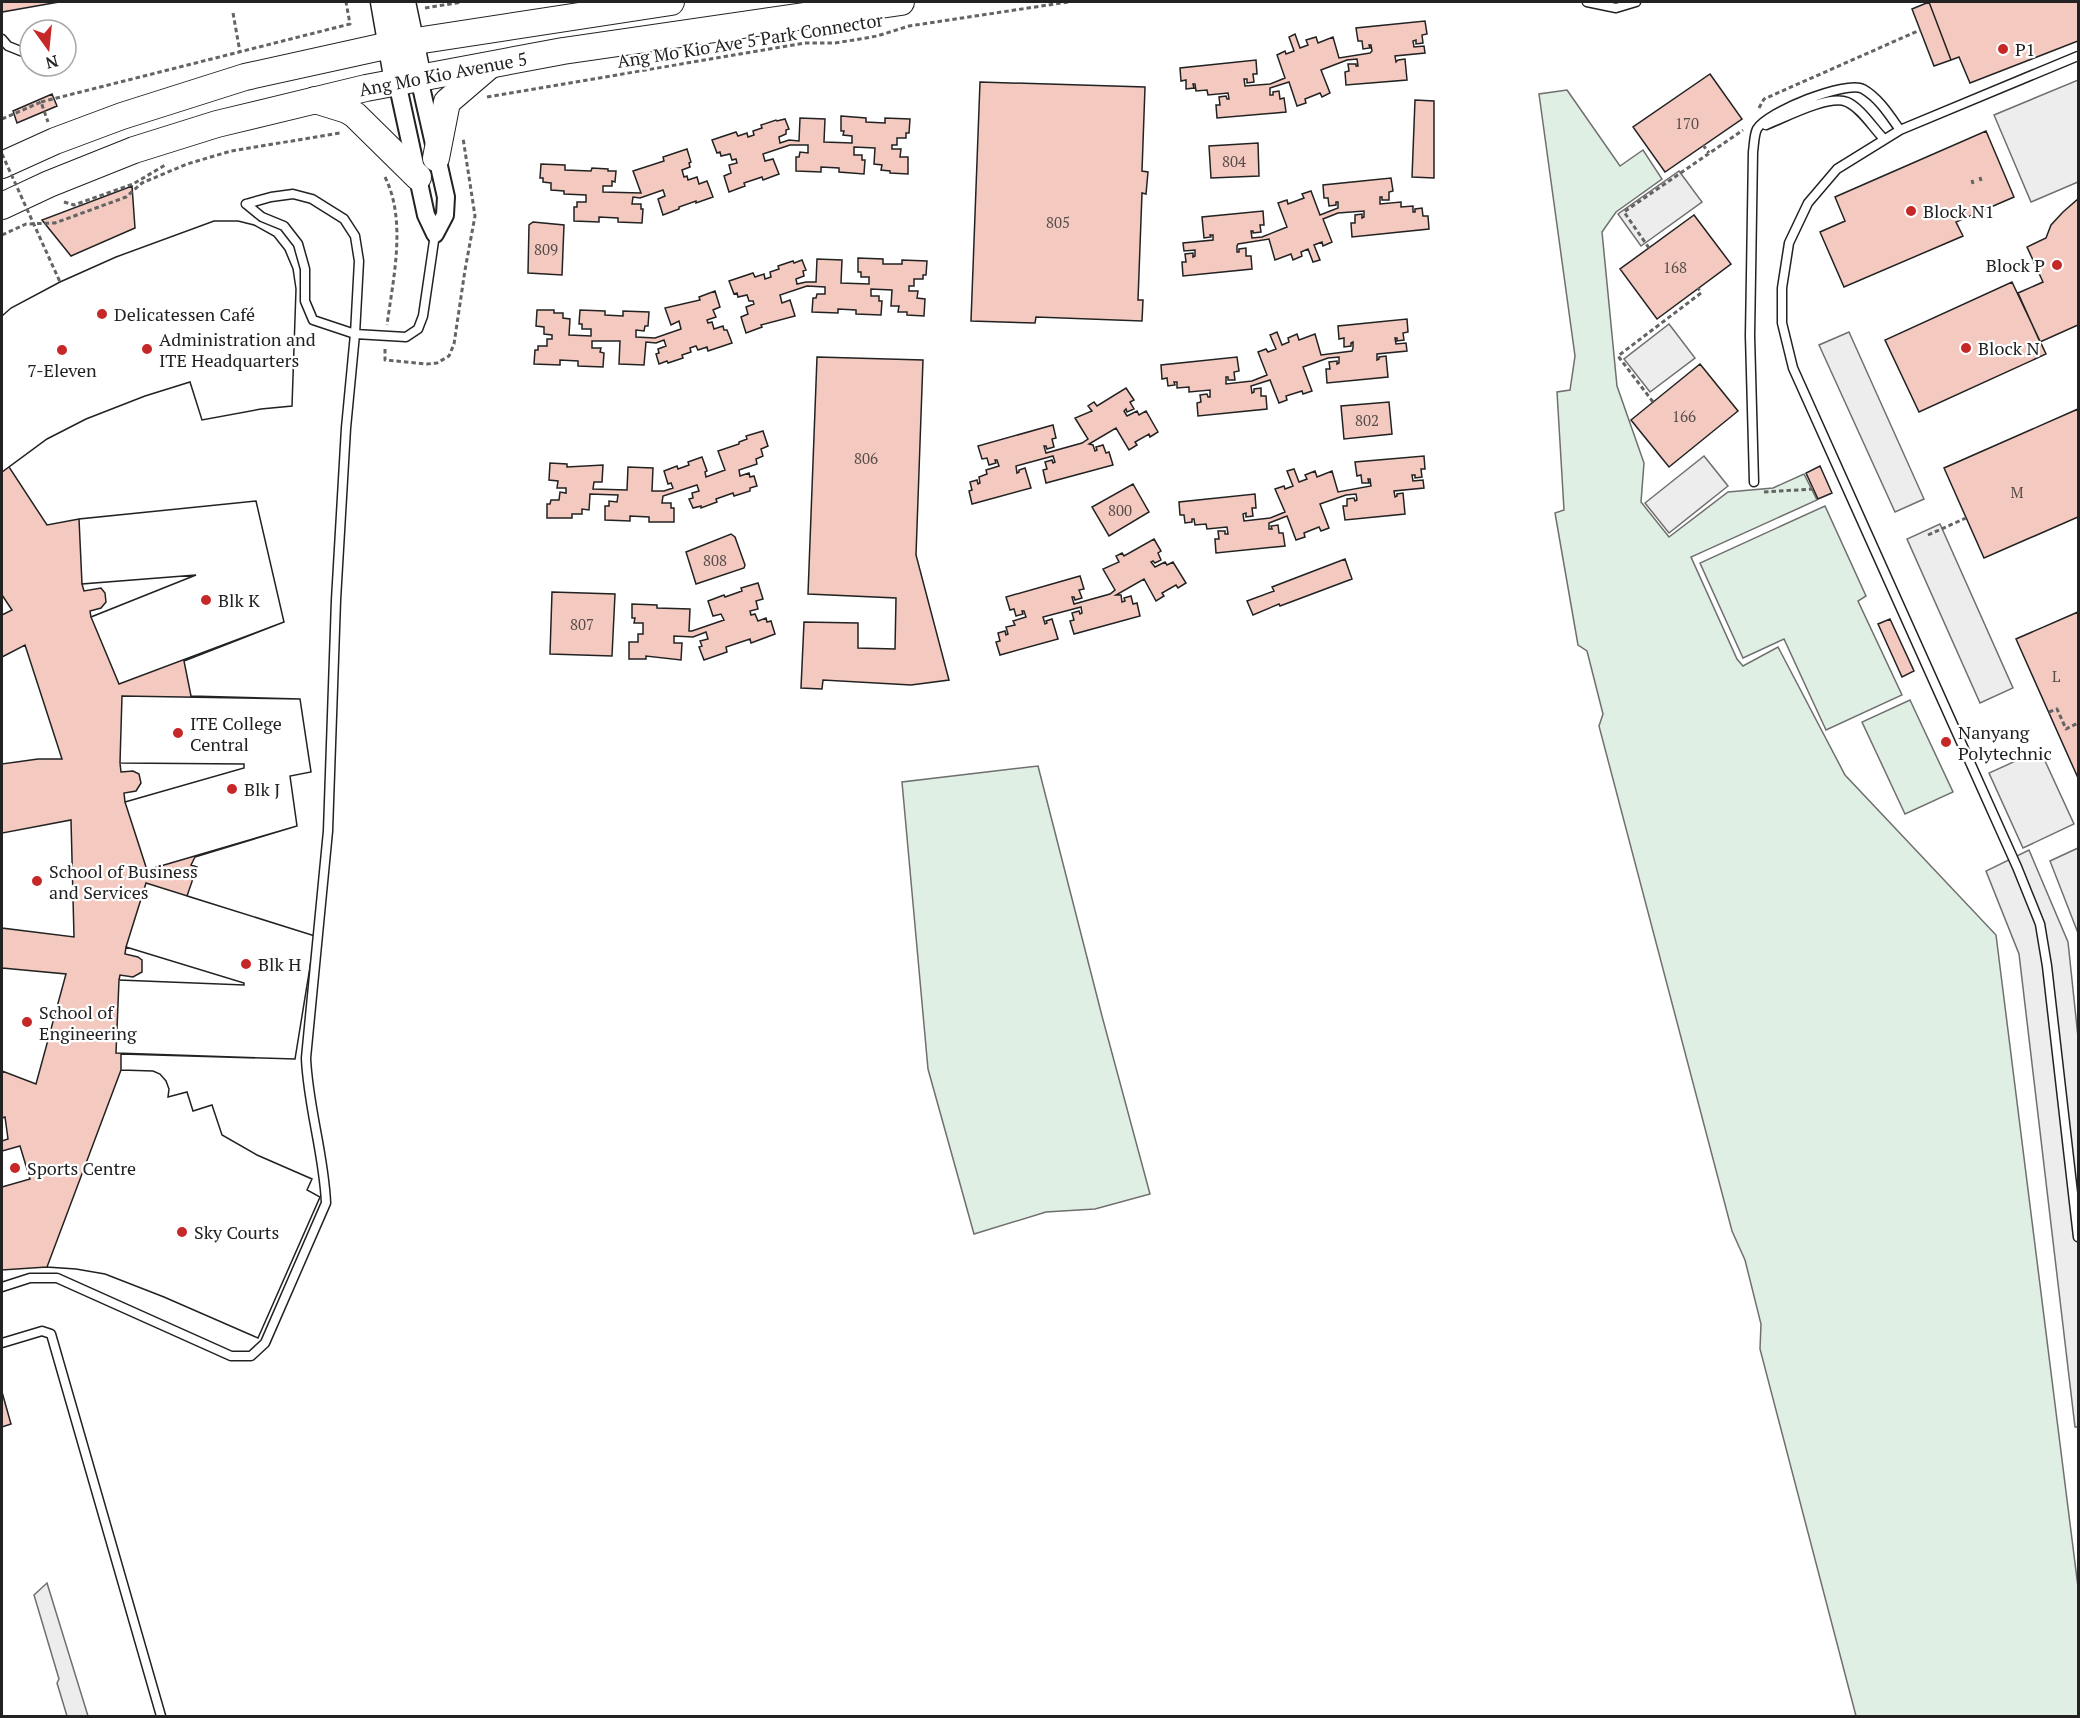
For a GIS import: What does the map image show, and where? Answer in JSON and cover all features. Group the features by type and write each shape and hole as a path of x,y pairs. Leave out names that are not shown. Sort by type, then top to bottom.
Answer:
{"main road":[{"path":"383,2 401,43 408,80"},
{"name":"Ang Mo Kio Avenue 5","path":"2,165 242,65 671,2"},
{"name":"Ang Mo Kio Avenue 5","path":"2,206 49,184 134,150 217,124 315,100 562,51 901,2"},
{"path":"401,43 414,5"},
{"path":"436,158 447,102 489,66"},
{"path":"315,100 347,110 355,115 418,177"}],"street":[{"path":"408,80 436,158 446,197 445,215 435,234"},
{"path":"408,80 418,177 426,215 435,234"}],"lane":[{"path":"1587,2 1616,8 1636,2"},
{"path":"2,39 8,46 18,50"},
{"path":"2079,56 1900,130 1837,169 1808,203 1789,243 1782,288 1782,323 1794,368 1961,739 2040,924 2079,1237"},
{"path":"1753,127 1779,111 1847,87 1862,88 1877,100 1900,130"},
{"path":"1753,127 1833,100 1847,101 1884,139"},
{"path":"1753,127 1750,336 1754,482"},
{"path":"2,1287 30,1278 57,1278 231,1356 251,1356 265,1343 326,1203 325,1185 308,1089 306,1058 328,831 345,428 355,334 359,261 355,236 344,219 312,199 293,194 246,204 262,217 284,226 298,244 305,269 305,301 314,320 355,334 406,337 418,329 423,316 435,234"},
{"path":"2,1343 42,1331 51,1334 161,1716"}],"path":[{"path":"2,118 41,102 242,65 350,24 346,2"},
{"path":"414,5 462,2"},
{"name":"Ang Mo Kio Ave 5 Park Connector","path":"487,97 805,43 835,43 878,36 909,26 1068,2"},
{"path":"232,13 242,65"},
{"path":"1755,115 1764,99 1920,30"},
{"path":"41,102 55,141"},
{"path":"133,184 142,183 187,164 231,151 342,132 335,126"},
{"path":"1649,248 1624,212 1709,153 1753,127"},
{"path":"382,172 393,198 396,225 396,252 385,360 437,363 449,356 454,344 475,216 462,128"},
{"path":"1703,145 1709,153"},
{"path":"2,154 60,282"},
{"path":"78,215 74,205 133,184 168,164"},
{"path":"2,235 26,224 55,223 78,215 126,197 142,183"},
{"path":"1653,402 1618,356 1701,293 1698,288"},
{"path":"1754,482 1755,492 1813,489"},
{"path":"1928,535 1966,518"},
{"path":"2049,712 2056,709 2066,729 2079,723"}],"green space":[{"path":"1567,90 1620,166 1643,150 1662,179 1616,212 1602,232 1617,386 1644,463 1641,502 1669,537 1728,492 1773,488 1804,474 1817,500 1691,557 1737,659 1743,666 1778,647 1845,775 1996,935 2078,1587 2078,1716 1856,1716 1760,1349 1761,1324 1745,1260 1732,1231 1599,726 1603,714 1587,651 1578,645 1555,513 1564,510 1557,392 1570,390 1575,356 1539,94"},
{"path":"1825,506 1866,596 1858,601 1902,695 1826,730 1784,639 1743,658 1700,563"},
{"path":"1910,700 1953,792 1905,814 1862,722"},
{"path":"1038,766 1150,1194 1095,1209 1046,1212 974,1234 928,1069 902,782"}],"shaded area":[{"path":"2078,80 2078,182 2031,202 1994,115"},
{"path":"1679,171 1702,202 1641,246 1618,214"},
{"path":"1669,324 1695,358 1650,392 1624,359"},
{"path":"1849,332 1924,499 1895,512 1819,345"},
{"path":"1704,456 1728,486 1669,533 1645,503"},
{"path":"1940,524 2013,688 1980,703 1907,539"},
{"path":"2040,750 2074,824 2023,848 1989,773"},
{"path":"2078,848 2078,933 2050,861"},
{"path":"2029,850 2068,942 2078,1037 2078,1427 2075,1427 2019,954 1986,871"},
{"path":"47,1583 88,1716 67,1716 57,1683 59,1679 34,1595"}],"building":[{"path":"2,2 59,2 2,12"},
{"name":"P1","path":"1929,2 2078,2 2078,41 1970,83 1959,57 1951,60"},
{"path":"1929,2 1951,60 1934,66 1912,9"},
{"path":"1425,21 1427,34 1422,35 1423,43 1416,44 1416,40 1413,41 1414,47 1424,46 1425,53 1395,56 1396,62 1405,59 1407,80 1346,85 1345,72 1349,71 1348,64 1358,66 1357,59 1347,60 1321,70 1330,93 1322,97 1320,93 1305,99 1306,103 1297,106 1289,82 1270,88 1270,95 1279,91 1280,99 1284,98 1286,112 1217,118 1216,105 1220,105 1219,97 1226,96 1229,99 1228,93 1208,95 1207,90 1196,91 1195,84 1193,84 1194,88 1186,89 1186,80 1181,81 1180,68 1256,60 1257,74 1253,74 1254,82 1247,83 1247,79 1244,79 1245,86 1270,84 1285,78 1277,55 1285,51 1286,54 1294,51 1289,37 1295,34 1300,48 1308,45 1306,40 1316,37 1318,43 1333,37 1339,58 1372,51 1371,45 1369,45 1370,48 1363,49 1362,41 1358,41 1356,28"},
{"path":"1710,74 1742,119 1665,172 1633,127"},
{"path":"980,82 1145,87 1142,171 1148,172 1146,194 1142,193 1138,300 1143,300 1142,321 1036,317 1035,323 971,321"},
{"path":"52,94 57,106 17,123 13,111"},
{"path":"1415,100 1434,101 1434,178 1412,177"},
{"path":"841,116 866,118 866,122 885,123 885,118 910,119 909,133 906,133 906,138 897,138 897,145 892,145 892,149 901,149 900,157 908,157 908,174 881,170 882,165 874,164 875,148 854,147 854,155 862,155 862,160 865,160 864,174 839,172 839,168 821,167 821,172 796,171 796,157 799,157 800,152 808,153 808,145 790,145 763,154 765,161 773,159 779,174 763,180 762,177 744,183 745,186 729,192 724,176 731,173 729,165 737,163 736,159 732,160 730,154 721,156 720,152 717,153 712,140 736,132 738,136 747,133 748,137 754,135 753,131 762,128 761,125 785,119 789,129 786,130 786,134 779,137 780,143 789,140 799,141 800,118 825,119 824,142 852,143 852,136 843,135 844,131 841,131"},
{"name":"Block N1","path":"1986,131 2014,197 1956,222 1963,236 1844,287 1820,232 1845,221 1835,197"},
{"path":"1258,143 1259,176 1211,178 1209,146"},
{"path":"687,149 691,162 690,167 682,170 684,177 687,176 688,180 697,177 699,184 707,181 713,197 679,207 663,215 658,199 665,196 663,190 640,198 633,197 632,204 641,204 641,209 643,209 642,223 618,222 618,218 599,217 599,222 574,221 574,207 577,207 577,202 586,202 586,195 564,194 564,191 551,190 551,183 543,182 543,178 540,178 541,164 565,165 565,170 608,169 608,171 616,171 615,182 612,181 612,186 603,186 603,192 641,193 633,171 664,161 663,157"},
{"path":"1391,178 1393,191 1389,192 1389,200 1382,200 1380,197 1380,204 1401,202 1401,207 1413,206 1413,212 1415,209 1422,208 1423,216 1428,216 1429,229 1352,237 1351,223 1355,223 1355,215 1362,214 1362,218 1364,217 1364,211 1338,213 1323,219 1332,242 1323,246 1322,242 1314,245 1320,260 1313,262 1308,249 1301,252 1302,256 1293,260 1291,254 1275,260 1269,239 1238,244 1237,252 1239,249 1246,248 1246,256 1251,256 1252,269 1183,276 1182,262 1186,262 1185,254 1193,253 1193,257 1195,250 1184,251 1183,243 1213,240 1213,235 1204,238 1202,217 1263,211 1264,225 1260,225 1261,232 1251,231 1252,238 1262,237 1287,227 1278,203 1287,200 1288,204 1304,198 1302,194 1311,191 1320,215 1338,208 1338,202 1336,205 1329,206 1328,198 1324,198 1323,185"},
{"path":"132,186 135,228 71,256 42,220"},
{"name":"Block P","path":"2078,199 2078,325 2040,342 2018,293 2043,282 2027,247 2046,238 2051,225"},
{"path":"1694,215 1731,264 1657,319 1620,269"},
{"name":"ITE College Central","path":"214,221 238,221 254,225 274,236 285,250 293,269 296,289 292,406 261,409 202,420 190,382 145,396 86,419 47,439 9,467 47,525 79,519 256,501 284,622 184,661 191,696 300,699 311,772 290,776 297,826 195,857 191,865 197,867 187,896 315,936 295,1059 121,1054 121,1070 153,1071 160,1074 169,1089 168,1097 187,1092 193,1111 212,1105 222,1135 257,1155 312,1179 307,1190 320,1197 258,1338 105,1274 47,1267 2,1270 2,316 11,308 60,282 116,257","holes":["196,575 91,617 90,611 101,608 106,602 105,593 101,588 84,591 82,584","120,763 244,764 244,768 125,802 124,793 136,791 141,783 139,774 133,771 121,772","126,947 244,983 244,985 119,980 120,975 133,977 142,972 142,960 125,954"]},
{"name":"Administration and ITE Headquarters","path":"214,221 238,221 254,225 274,236 285,250 293,269 296,289 292,406 261,409 202,420 190,382 145,396 86,419 47,439 2,472 2,316 11,308 60,282 116,257"},
{"path":"533,222 564,225 562,275 528,273 529,225"},
{"path":"858,258 883,259 883,264 902,264 902,260 927,261 926,275 923,275 923,279 914,279 914,286 909,286 909,291 918,291 917,298 925,299 924,316 898,312 899,306 891,306 892,290 871,289 871,296 879,296 879,301 882,301 881,315 856,314 856,310 838,309 838,313 812,312 813,298 816,298 817,294 825,294 825,287 807,286 780,295 782,303 790,300 795,316 761,325 762,327 746,333 741,317 748,314 746,307 754,304 753,301 749,301 747,295 738,297 737,293 734,294 729,281 753,273 755,277 764,274 765,279 771,277 770,272 779,269 778,266 802,260 806,270 803,271 804,276 796,279 797,284 816,282 817,259 842,260 841,283 869,284 869,277 861,277 861,272 858,272"},
{"name":"Block N","path":"2012,282 2046,354 1919,412 1885,340"},
{"path":"715,291 720,307 713,310 716,317 707,320 708,323 712,322 714,329 723,326 732,343 708,351 707,347 698,350 696,346 690,348 691,352 682,355 683,358 659,364 656,354 659,353 658,349 666,346 664,340 656,343 646,342 644,365 619,364 620,341 592,341 592,348 601,348 600,352 604,353 603,367 578,366 578,361 560,360 560,365 534,364 535,350 538,350 538,346 547,346 547,339 552,339 552,335 544,334 544,327 536,326 537,310 554,310 554,313 563,313 563,318 570,319 569,335 591,336 591,329 582,329 582,324 579,324 580,310 605,311 605,315 623,316 623,311 649,312 648,326 645,326 644,331 636,330 636,337 655,338 681,329 679,321 671,325 665,308 700,300 699,297"},
{"path":"1407,319 1408,332 1403,333 1404,340 1397,341 1395,338 1396,344 1406,343 1407,351 1377,354 1377,360 1379,357 1386,356 1388,377 1327,383 1326,369 1330,369 1329,362 1339,363 1339,357 1328,358 1303,367 1312,391 1303,394 1302,391 1286,396 1287,400 1279,403 1270,380 1251,386 1252,393 1254,389 1261,388 1261,396 1266,396 1267,409 1198,416 1197,403 1201,402 1200,395 1207,394 1210,397 1210,390 1189,392 1189,387 1177,388 1177,382 1174,382 1175,385 1168,386 1167,378 1162,379 1161,365 1237,357 1239,371 1234,372 1235,380 1228,380 1226,377 1226,384 1252,381 1267,375 1258,352 1276,349 1270,335 1277,332 1282,345 1289,342 1288,338 1297,334 1299,340 1315,334 1321,355 1352,351 1353,342 1351,346 1344,347 1344,338 1339,339 1338,326"},
{"path":"817,357 923,360 916,555 949,680 911,685 823,680 822,689 801,688 804,622 858,623 858,648 895,649 896,598 808,594"},
{"path":"1700,364 1738,411 1669,467 1631,420"},
{"path":"1126,388 1134,400 1130,402 1134,409 1124,411 1127,416 1137,411 1139,415 1146,411 1158,432 1135,442 1137,445 1129,450 1116,428 1089,444 1093,445 1095,451 1096,447 1103,445 1106,453 1109,452 1113,465 1046,483 1043,470 1047,469 1045,462 1052,460 1053,463 1055,462 1053,456 1016,466 1017,473 1025,468 1031,488 972,504 969,491 972,490 970,482 977,480 978,484 980,483 979,477 987,474 986,470 999,466 997,460 995,460 996,463 989,465 987,458 982,459 978,446 1053,425 1056,438 1052,439 1054,447 1047,449 1044,446 1046,453 1082,443 1088,439 1075,418 1092,411 1088,406 1094,402 1097,406"},
{"path":"1389,402 1392,434 1344,439 1341,406"},
{"path":"2078,409 2078,517 1984,558 1944,468"},
{"path":"763,431 768,446 761,449 763,456 756,459 757,464 739,470 740,476 749,473 750,477 754,476 757,486 750,488 750,491 734,496 733,493 716,499 717,502 701,508 701,506 693,508 689,499 693,498 692,493 699,491 697,485 663,496 662,503 671,503 671,508 674,508 674,522 649,522 649,517 630,516 630,521 605,520 605,506 609,506 609,501 617,502 618,495 590,494 589,510 582,509 582,514 572,514 572,518 547,518 547,504 550,504 551,500 559,500 560,492 566,493 566,488 557,488 558,481 549,480 550,463 567,464 567,467 603,465 602,482 594,482 593,489 627,490 628,467 653,468 652,491 664,491 673,488 671,483 668,484 664,471 677,466 678,469 689,465 688,462 702,457 707,471 705,472 706,477 725,470 718,451 739,444 747,439 746,436"},
{"path":"1424,456 1425,469 1421,469 1422,477 1415,478 1415,475 1412,475 1413,481 1423,480 1424,488 1394,491 1395,497 1403,493 1405,514 1345,520 1343,506 1347,506 1347,499 1357,500 1356,494 1346,495 1320,504 1329,528 1321,531 1319,527 1304,533 1305,537 1296,540 1287,516 1269,523 1269,529 1272,529 1271,526 1278,525 1279,533 1283,533 1285,546 1216,553 1215,539 1219,539 1218,531 1225,531 1225,534 1228,534 1227,527 1207,529 1206,524 1195,525 1194,519 1192,522 1185,523 1184,515 1180,515 1179,502 1255,494 1256,508 1252,508 1253,516 1246,517 1246,513 1243,514 1244,521 1270,518 1285,512 1275,489 1293,486 1287,471 1294,469 1299,482 1307,479 1305,475 1315,471 1317,477 1332,471 1338,492 1371,486 1370,479 1368,479 1369,483 1362,483 1361,475 1357,476 1355,462"},
{"path":"1820,466 1832,493 1818,499 1806,473"},
{"path":"1133,484 1149,512 1109,536 1092,507"},
{"name":"Blk K","path":"256,501 284,622 119,684 91,617 196,575 82,584 79,519"},
{"path":"731,534 735,537 744,568 696,584 686,552"},
{"path":"1154,539 1161,551 1158,553 1161,560 1151,562 1155,567 1165,562 1167,565 1173,562 1186,583 1178,588 1176,585 1162,593 1164,596 1156,601 1144,579 1116,595 1121,595 1122,602 1125,601 1124,598 1131,596 1133,604 1137,603 1140,616 1074,634 1070,621 1074,620 1072,613 1079,611 1080,614 1082,613 1081,607 1043,617 1045,624 1046,621 1052,619 1058,639 1000,655 996,642 1000,641 998,633 1005,631 1006,635 1008,634 1006,627 1015,625 1013,621 1026,617 1024,611 1022,611 1023,614 1016,616 1014,609 1010,610 1006,597 1080,576 1084,589 1079,590 1082,598 1075,600 1072,597 1074,604 1110,594 1115,590 1103,569 1119,562 1116,556 1122,553 1124,556"},
{"path":"1345,559 1352,579 1253,615 1247,601 1274,591 1272,587"},
{"path":"758,583 763,599 756,601 758,609 750,611 751,615 755,614 758,621 766,618 767,622 771,621 775,634 751,643 750,639 726,647 727,652 704,660 699,647 702,646 700,641 708,639 706,632 693,637 674,636 674,643 682,643 681,660 646,656 646,659 629,659 629,642 638,642 638,634 643,634 643,623 634,623 635,618 632,618 632,604 657,605 657,608 690,609 689,631 692,631 724,620 721,614 713,616 708,601 742,591 741,588"},
{"path":"552,592 615,594 612,656 550,654"},
{"path":"2,595 12,610 2,615"},
{"path":"2078,612 2078,778 2016,639"},
{"path":"1890,619 1914,671 1902,677 1878,624"},
{"path":"25,645 62,759 38,759 2,764 2,657"},
{"name":"Blk J","path":"122,696 300,699 311,772 290,776 297,826 147,870 125,802 244,768 244,764 120,763"},
{"name":"School of Business and Services","path":"71,820 74,937 2,928 2,833"},
{"name":"Blk H","path":"146,883 315,936 295,1059 116,1053 119,980 244,985 244,983 126,947"},
{"name":"School of Engineering","path":"2,968 66,974 36,1084 2,1071"},
{"name":"Sky Courts","path":"121,1070 153,1071 160,1074 169,1089 168,1097 187,1092 193,1111 212,1105 222,1135 257,1155 312,1179 307,1190 320,1197 258,1338 105,1274 47,1267"},
{"name":"Sports Centre","path":"5,1117 8,1139 2,1141 2,1118"},
{"name":"Sports Centre","path":"20,1146 30,1179 2,1187 2,1151"},
{"path":"2,1392 11,1424 2,1427"}],"place":[{"name":"P1","path":"2003,49"},
{"name":"Block N1","path":"1911,211"},
{"name":"Block P","path":"2057,265"},
{"name":"Delicatessen Café","path":"102,314"},
{"name":"Block N","path":"1966,348"},
{"name":"Administration and ITE Headquarters","path":"147,349"},
{"name":"7-Eleven","path":"62,350"},
{"name":"Blk K","path":"206,600"},
{"name":"ITE College Central","path":"178,733"},
{"name":"Nanyang Polytechnic","path":"1946,742"},
{"name":"Blk J","path":"232,789"},
{"name":"School of Business and Services","path":"37,881"},
{"name":"Blk H","path":"246,964"},
{"name":"School of Engineering","path":"27,1022"},
{"name":"Sports Centre","path":"15,1168"},
{"name":"Sky Courts","path":"182,1232"}]}
